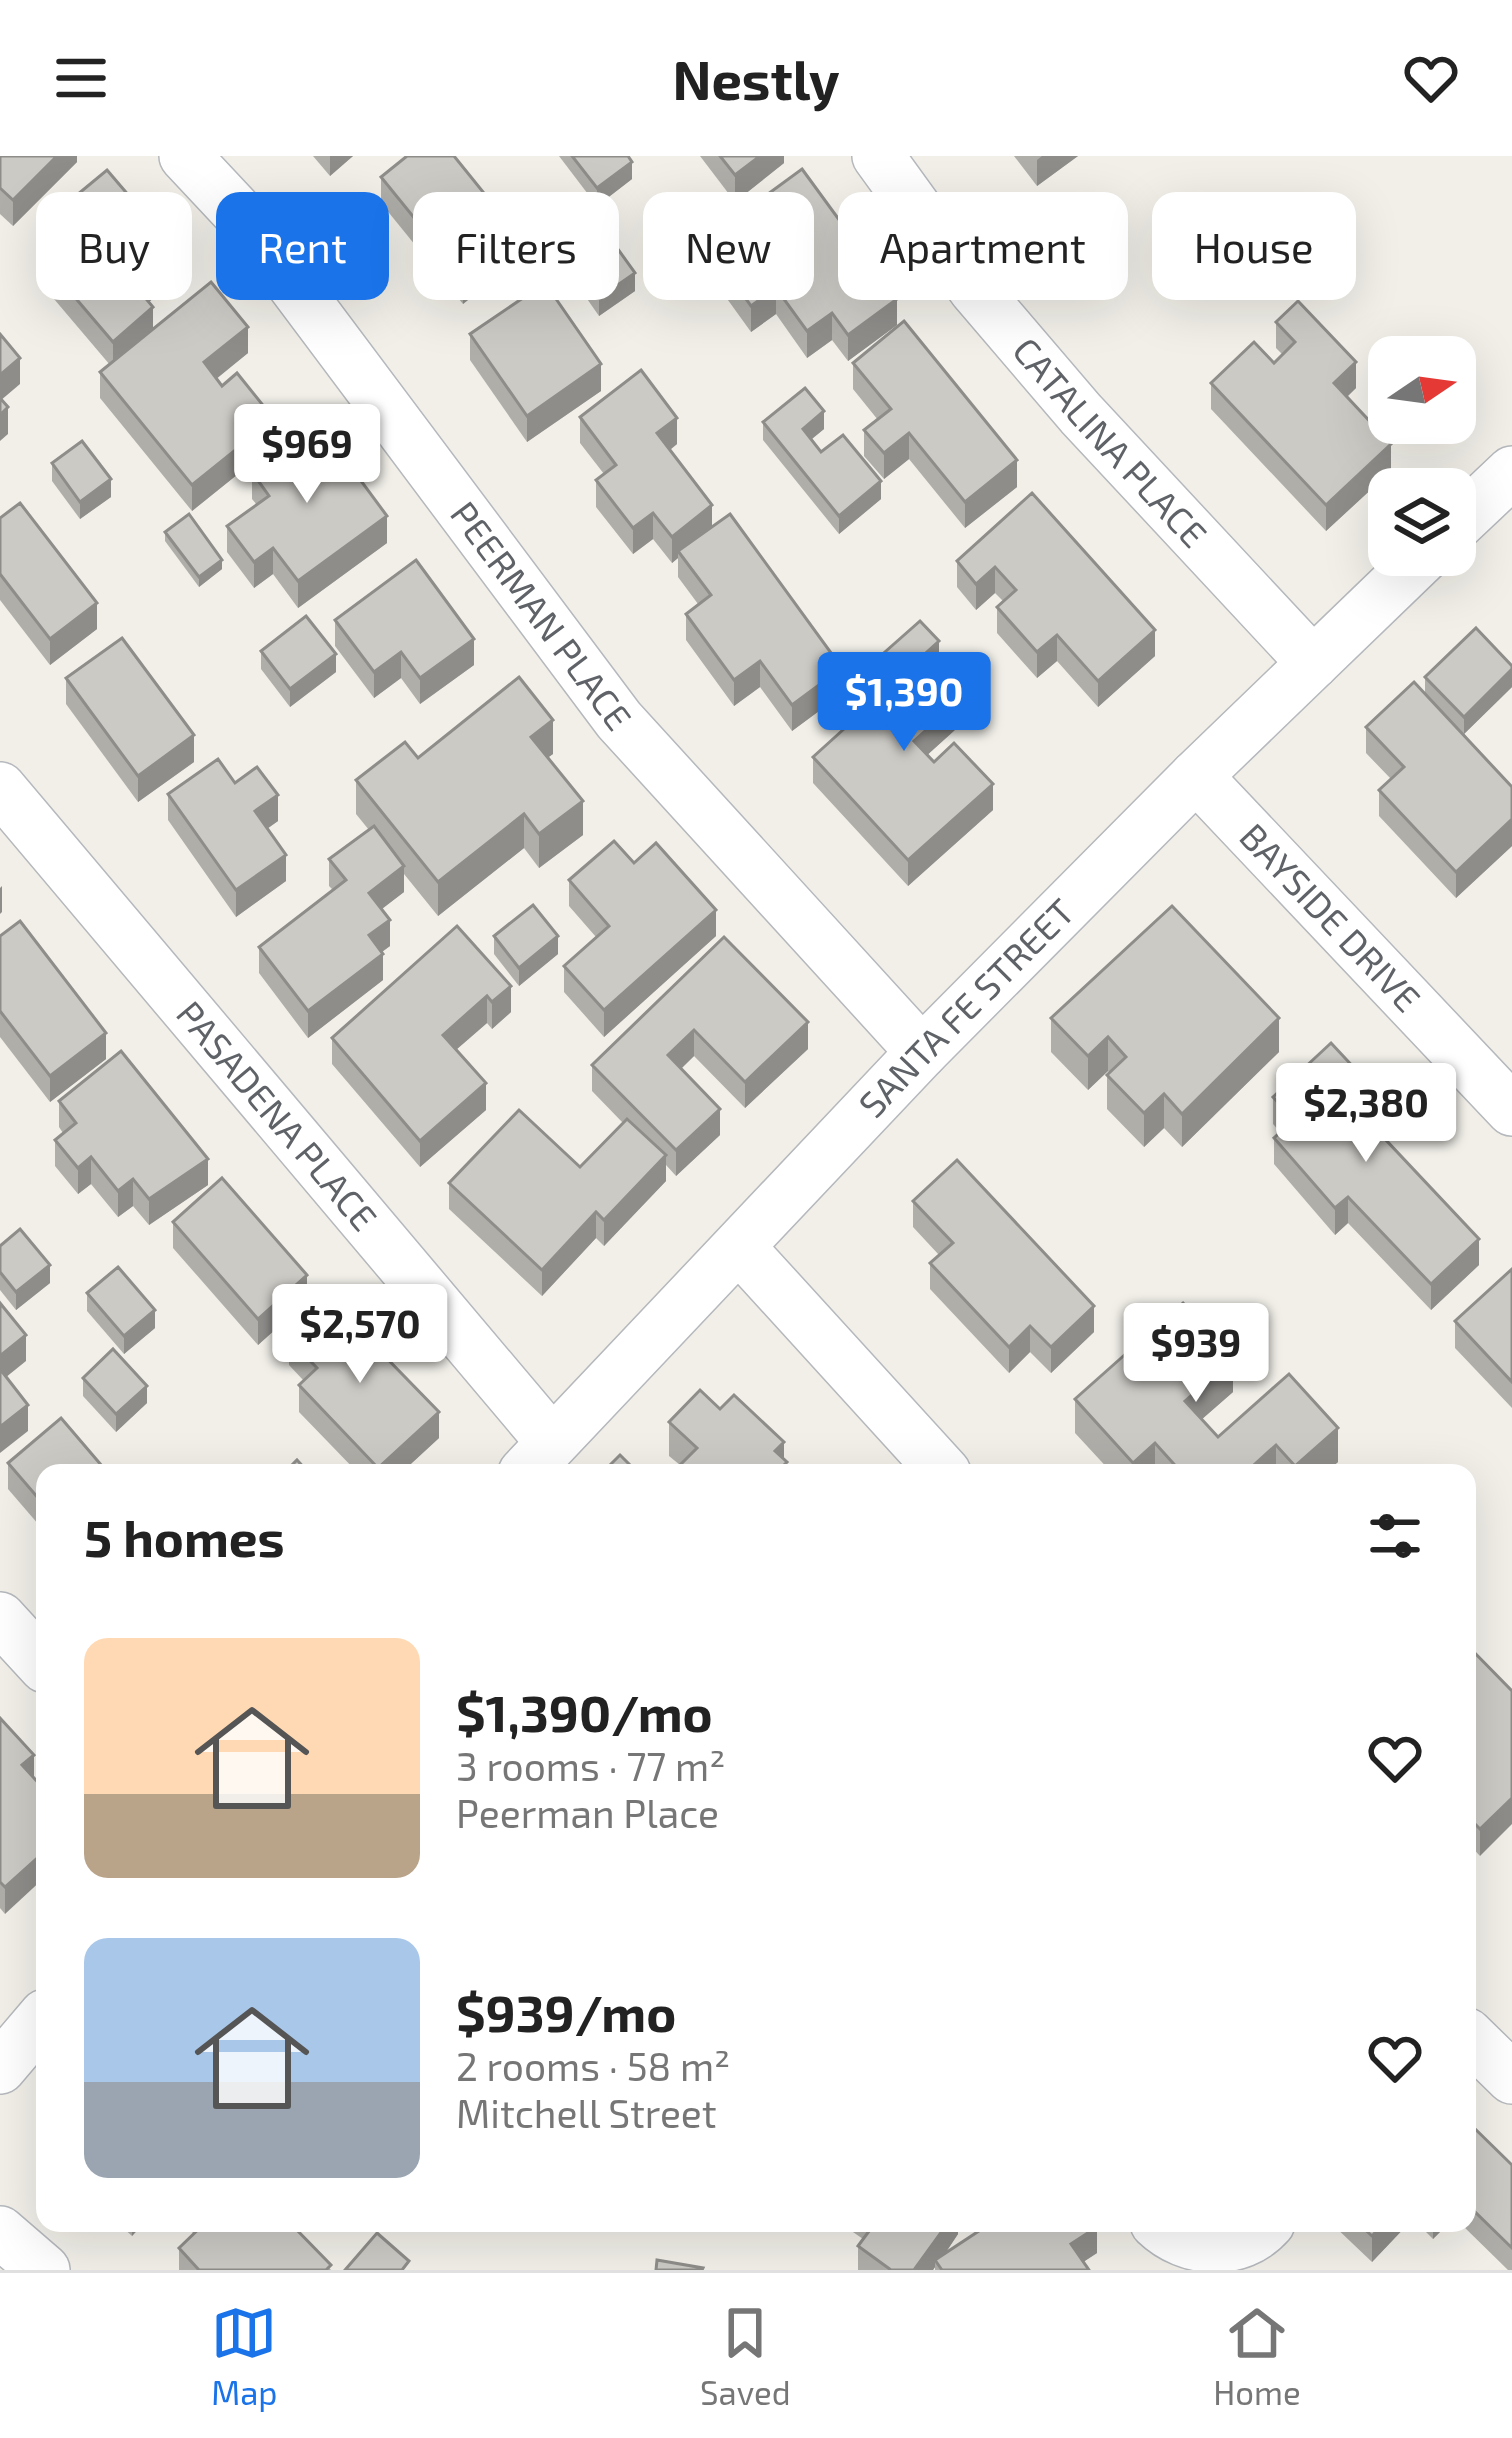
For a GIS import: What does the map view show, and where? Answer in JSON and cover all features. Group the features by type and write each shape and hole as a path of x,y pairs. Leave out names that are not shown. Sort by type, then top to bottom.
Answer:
{"street":[{"name":"PEERMAN PLACE","path":"185,156 244,219 619,720 922,1052"},
{"name":"CATALINA PLACE","path":"878,156 975,290 1065,396 1313,663"},
{"path":"1476,506 1512,472"},
{"name":"SANTA FE STREET","path":"538,1458 922,1052 1403,576"},
{"name":"BAYSIDE DRIVE","path":"1196,776 1512,1110"},
{"name":"PASADENA PLACE","path":"0,788 538,1458"},
{"path":"739,1247 937,1464"},
{"path":"0,1618 36,1657"},
{"path":"0,2068 36,2026"},
{"path":"1476,2043 1512,2078"},
{"path":"0,2232 44,2270"},
{"path":"1166,2232 1217,2248 1256,2238 1261,2232"}],"building":[{"path":"0,156 57,156 13,200 0,188"},
{"path":"407,156 454,156 483,192 413,192 413,216 381,177"},
{"path":"572,156 628,156 632,162 597,188"},
{"path":"720,156 760,156 735,175"},
{"path":"802,169 838,218 838,300 896,300 848,335 832,313 807,331 785,300 814,300 814,192 771,192"},
{"path":"107,170 126,192 80,192"},
{"path":"619,251 635,273 619,284"},
{"path":"211,282 216,300 226,300 248,327 204,362 222,386 237,373 274,419 192,485 100,372"},
{"path":"77,300 147,300 153,307 113,342"},
{"path":"520,300 557,300 601,364 527,416 470,334"},
{"path":"1298,301 1356,362 1334,383 1368,419 1368,444 1391,444 1326,505 1211,383 1254,342 1274,363 1295,342 1276,322"},
{"path":"904,321 1017,460 965,502 909,433 884,453 864,430 891,409 853,363"},
{"path":"0,334 20,358 0,375"},
{"path":"641,370 677,418 657,433 712,505 672,537 653,513 633,528 596,480 616,465 580,417"},
{"path":"805,388 824,411 803,429 821,452 843,435 881,481 839,516 763,422"},
{"path":"319,424 387,516 298,581 273,548 254,562 227,526 269,496 252,472"},
{"path":"82,441 111,479 80,502 52,463"},
{"path":"1032,493 1155,630 1098,681 1057,635 1037,652 997,607 1016,590 995,567 976,584 957,561"},
{"path":"20,503 97,603 50,639 0,574 0,518"},
{"path":"189,514 222,560 199,577 165,532"},
{"path":"730,514 842,668 792,705 760,661 734,680 686,614 711,595 678,551"},
{"path":"416,560 474,639 420,678 401,652 374,672 335,620"},
{"path":"306,616 336,654 290,689 261,651"},
{"path":"920,621 939,641 918,660 956,703 914,741 934,762 954,743 993,784 908,860 813,757 897,681 877,659"},
{"path":"1476,628 1512,669 1464,717 1425,677"},
{"path":"122,638 194,735 138,776 66,678"},
{"path":"519,677 553,720 531,737 583,801 539,834 524,814 438,882 356,780 405,742 418,758"},
{"path":"1414,682 1512,787 1512,819 1456,872 1379,790 1404,767 1366,727"},
{"path":"218,759 235,783 257,767 278,795 255,811 286,855 236,890 168,794"},
{"path":"374,826 404,866 369,893 390,920 369,935 383,954 308,1011 259,947 346,880 329,859"},
{"path":"614,841 634,863 656,843 716,910 604,1010 564,966 609,926 569,880"},
{"path":"533,905 558,936 519,968 494,936"},
{"path":"1172,906 1279,1018 1182,1114 1164,1094 1144,1113 1107,1075 1126,1057 1108,1037 1088,1056 1051,1018"},
{"path":"20,921 106,1033 50,1076 0,1011 0,936"},
{"path":"457,926 511,986 492,1002 487,996 443,1035 486,1083 420,1141 332,1038"},
{"path":"724,937 808,1022 745,1082 694,1030 668,1055 720,1109 676,1150 592,1065"},
{"path":"1331,1043 1373,1088 1353,1105 1479,1239 1431,1284 1348,1197 1335,1208 1274,1138 1294,1120 1273,1097"},
{"path":"121,1051 208,1159 149,1199 133,1179 118,1191 91,1157 78,1168 55,1140 76,1123 59,1101"},
{"path":"519,1110 580,1167 627,1119 666,1155 604,1220 596,1212 542,1270 449,1183"},
{"path":"957,1160 1094,1306 1051,1347 1030,1326 1009,1347 930,1263 953,1243 913,1201"},
{"path":"222,1178 307,1275 258,1319 173,1222"},
{"path":"20,1229 50,1265 16,1292 0,1272 0,1246"},
{"path":"118,1267 155,1310 124,1336 87,1293"},
{"path":"1512,1269 1512,1382 1455,1321"},
{"path":"330,1300 439,1412 382,1464 374,1464 299,1385 317,1368 289,1339"},
{"path":"0,1303 26,1335 0,1356"},
{"path":"1183,1303 1233,1359 1185,1401 1218,1437 1289,1374 1338,1428 1297,1464 1276,1445 1255,1464 1174,1464 1155,1443 1133,1463 1075,1399"},
{"path":"113,1349 147,1386 116,1414 83,1378"},
{"path":"0,1369 28,1405 0,1427"},
{"path":"700,1390 720,1409 734,1395 784,1442 775,1451 787,1462 681,1464 697,1448 669,1422"},
{"path":"61,1418 100,1464 36,1464 36,1496 8,1463"},
{"path":"1476,1654 1512,1691 1512,1798 1480,1829 1476,1825"},
{"path":"0,1718 34,1755 22,1765 36,1780 36,1859 5,1887 0,1882"},
{"path":"1476,2130 1512,2165 1512,2248 1476,2213"},
{"path":"196,2232 299,2232 331,2265 326,2270 199,2270 179,2248"},
{"path":"868,2232 941,2232 914,2270 891,2270 858,2246"},
{"path":"977,2232 1089,2232 1071,2244 1089,2270 942,2270 935,2260"},
{"path":"377,2233 409,2261 402,2270 345,2270"},
{"path":"657,2260 703,2268 656,2270"}]}
